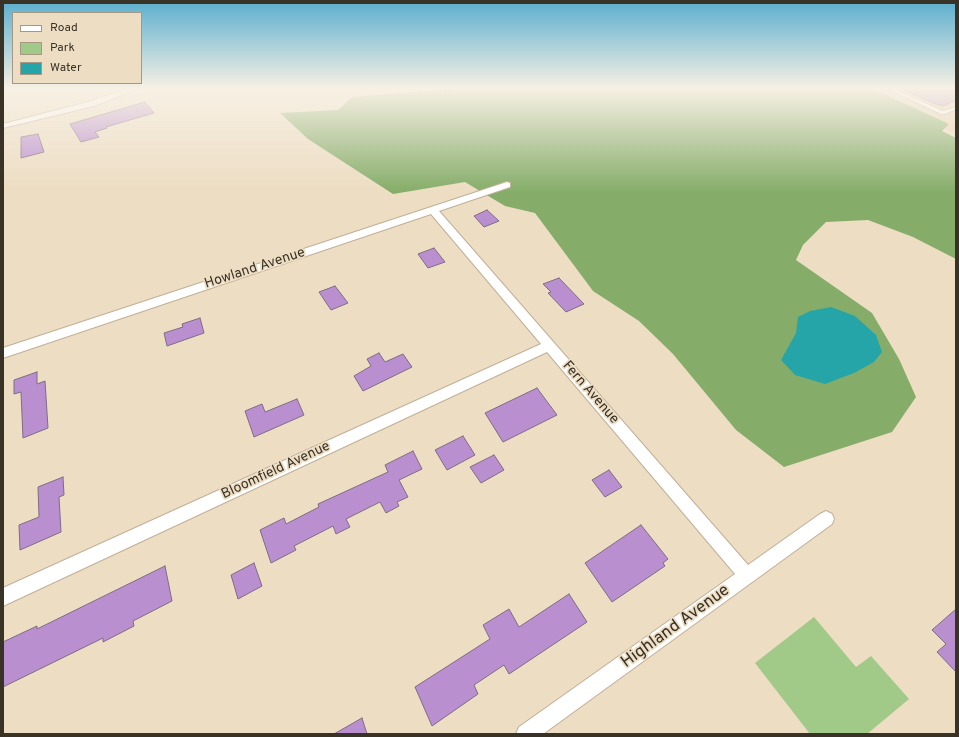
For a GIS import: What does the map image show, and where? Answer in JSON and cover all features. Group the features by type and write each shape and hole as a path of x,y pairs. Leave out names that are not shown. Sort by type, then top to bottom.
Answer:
{"street":[{"path":"3,126 15,122"},
{"name":"Howland Avenue","path":"3,353 507,185"},
{"name":"Fern Avenue","path":"432,210 747,576"},
{"name":"Bloomfield Avenue","path":"3,597 549,346"},
{"name":"Highland Avenue","path":"526,734 826,519"}],"shaded area":[{"path":"930,122 956,122 956,134"}],"green space":[{"path":"290,122 946,122 949,124 942,131 956,138 956,259 913,237 868,220 826,222 803,245 796,260 872,313 899,359 916,397 892,432 784,467 736,430 673,354 639,321 593,291 535,213 505,206 465,182 393,194 308,139"},
{"path":"814,617 856,667 871,656 909,699 867,734 810,734 755,663"}],"water":[{"path":"831,307 855,316 876,335 882,352 874,362 854,373 825,384 795,375 781,360 796,333 798,317 810,311"}],"building":[{"path":"75,122 122,122 95,132 99,137 81,142 70,124"},
{"path":"38,134 44,152 21,158 21,137"},
{"path":"487,210 499,221 484,227 474,216"},
{"path":"434,248 445,262 428,268 418,254"},
{"path":"559,278 584,304 566,312 548,293 551,292 543,284"},
{"path":"335,286 348,303 331,310 319,292"},
{"path":"200,318 204,333 167,346 164,333 183,327 182,324"},
{"path":"379,353 385,362 403,354 412,367 363,391 354,376 371,366 367,359"},
{"path":"37,372 37,384 45,381 48,428 23,438 21,392 14,394 14,380"},
{"path":"537,388 557,415 503,442 485,413"},
{"path":"297,399 304,415 254,437 245,411 262,404 265,412"},
{"path":"463,436 475,455 447,470 435,450"},
{"path":"413,451 422,469 399,480 408,497 397,502 399,506 386,513 380,502 346,519 350,527 336,534 333,526 294,546 296,550 271,563 260,530 284,518 286,524 319,507 318,504 388,472 385,465"},
{"path":"494,455 504,470 481,483 470,467"},
{"path":"609,470 622,487 605,497 592,480"},
{"path":"63,477 64,495 59,497 61,532 20,550 19,525 39,517 38,487"},
{"path":"641,525 668,559 663,563 665,566 612,602 585,563"},
{"path":"254,563 262,586 238,599 231,575"},
{"path":"165,566 172,601 133,621 134,626 103,642 103,638 3,687 3,642 37,626 37,629"},
{"path":"569,594 587,622 509,674 504,665 474,685 478,694 432,726 415,687 490,639 483,625 509,609 519,627"},
{"path":"956,609 956,672 937,652 946,644 932,630"},
{"path":"362,718 367,734 334,734"}]}
